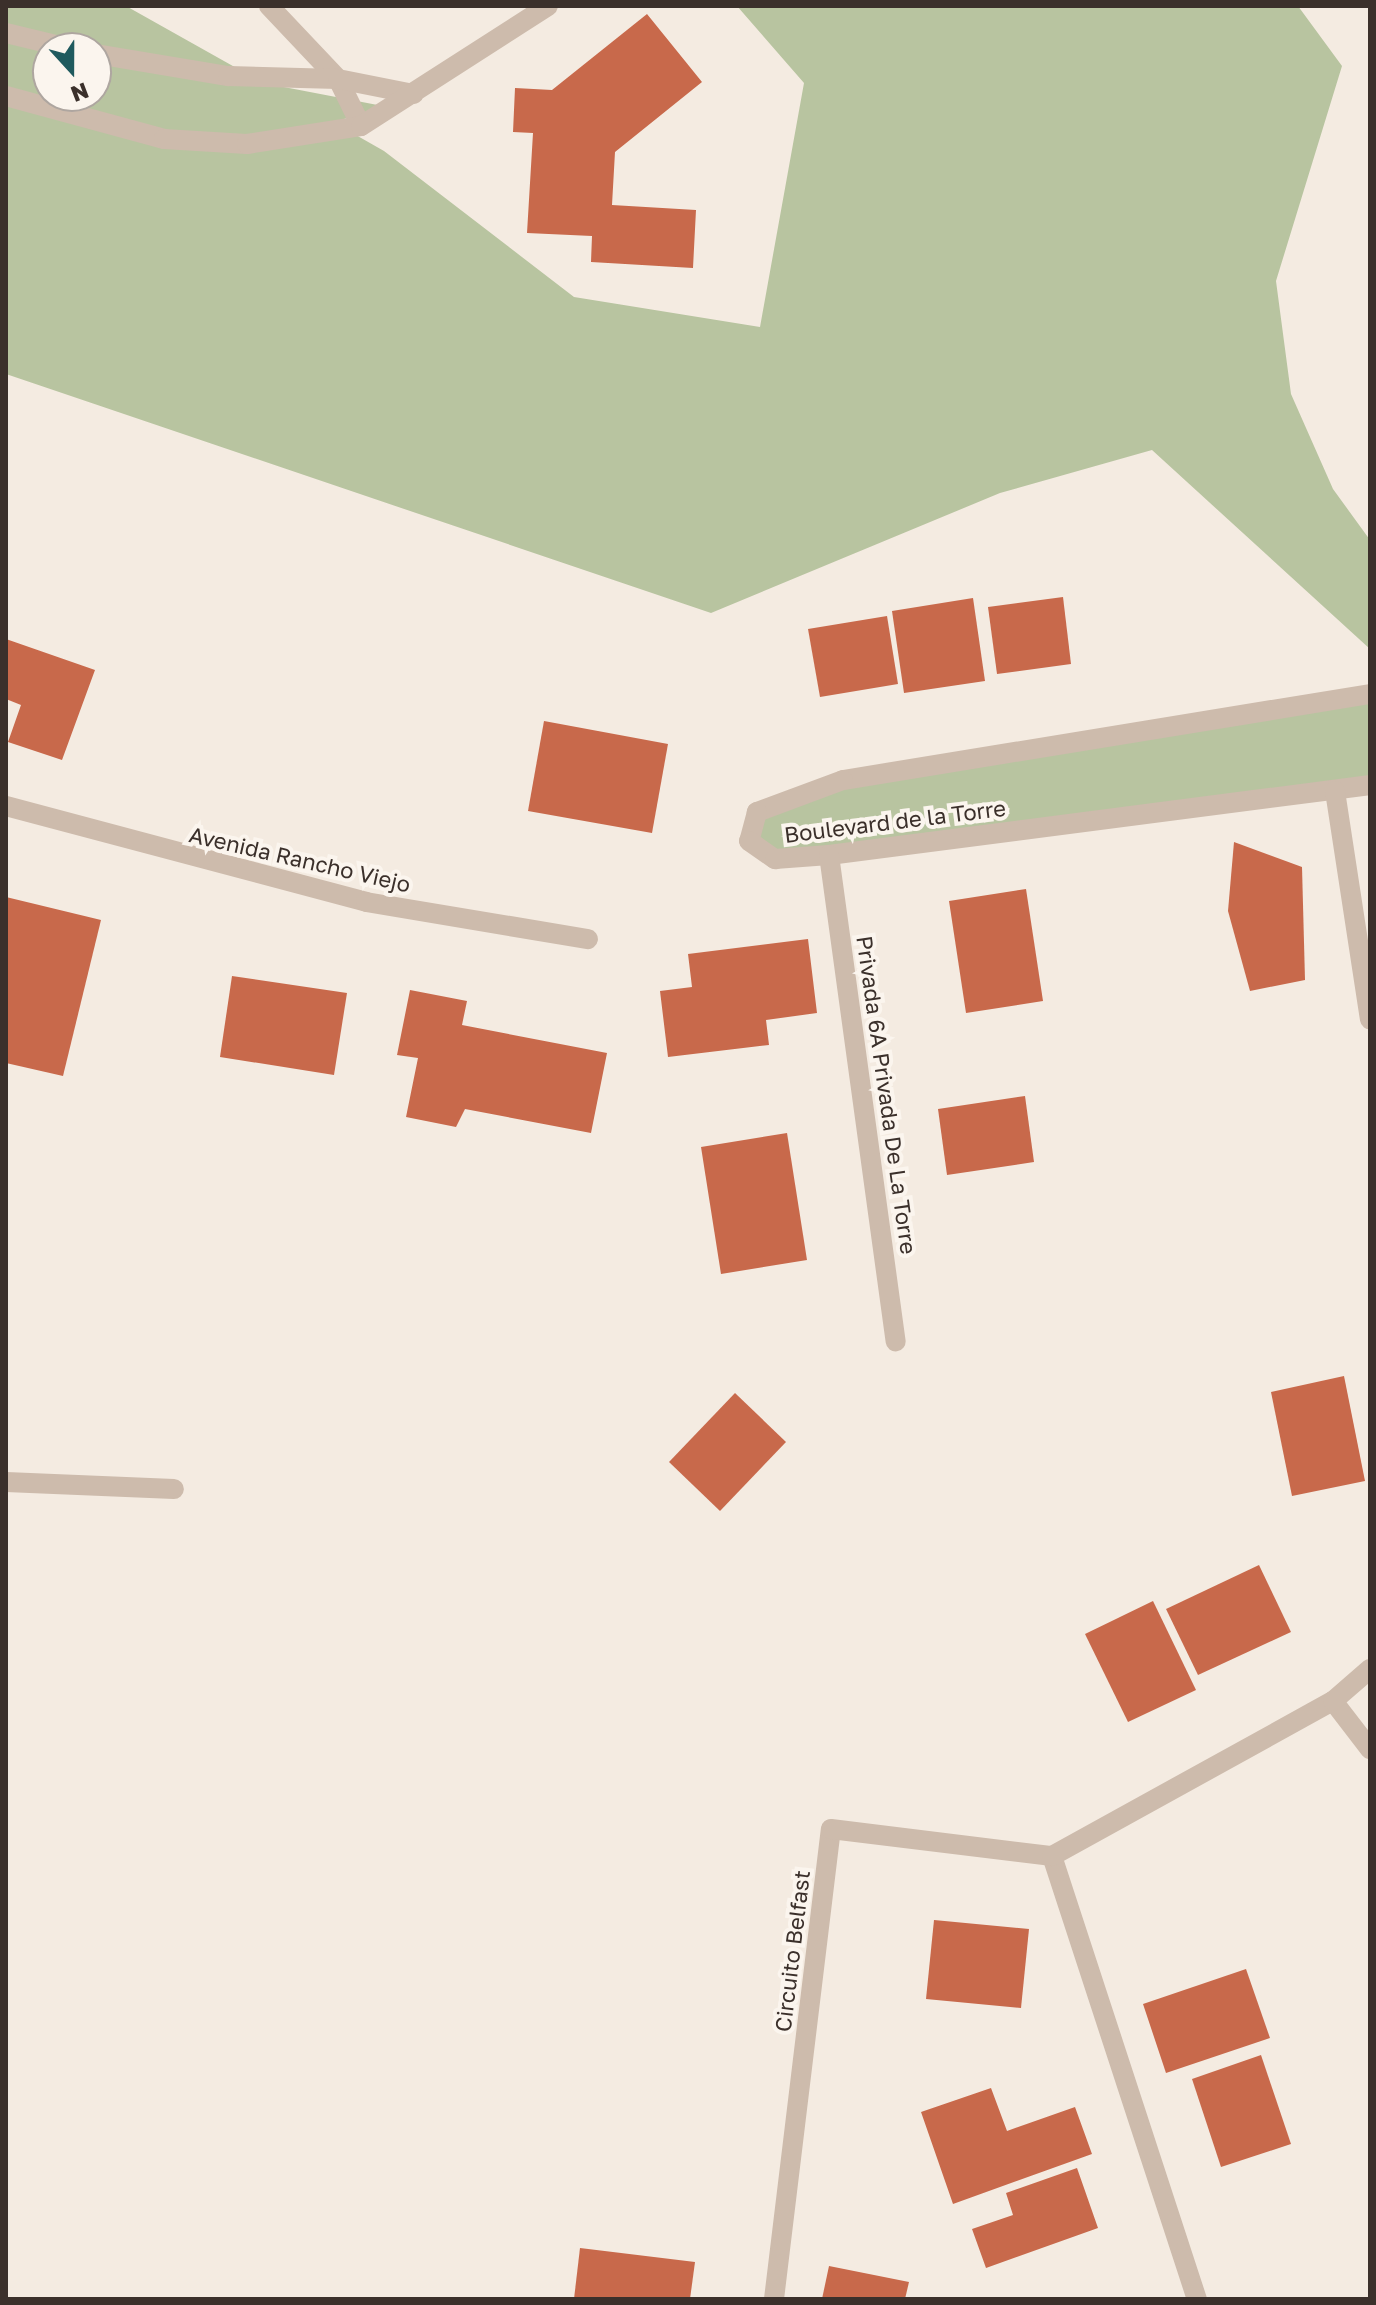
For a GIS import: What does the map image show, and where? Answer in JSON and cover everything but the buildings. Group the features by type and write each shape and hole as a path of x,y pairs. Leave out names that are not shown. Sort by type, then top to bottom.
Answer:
{"street":[{"path":"269,6 338,79 361,126"},
{"path":"6,96 164,139 247,144 361,126 548,6"},
{"path":"6,33 32,39"},
{"path":"112,57 228,76 338,79 414,94"},
{"name":"Boulevard de la Torre","path":"1370,694 910,765 798,793 757,812 749,841 775,859 829,855 1370,785"},
{"path":"1335,791 1370,1019"},
{"name":"Avenida Rancho Viejo","path":"6,806 366,902 588,939"},
{"name":"Privada 6A Privada De La Torre","path":"829,855 896,1341"},
{"path":"6,1482 174,1489"},
{"path":"1197,2299 1052,1856 1333,1701 1370,1669"},
{"path":"1333,1701 1370,1749"},
{"name":"Circuito Belfast","path":"774,2299 831,1829 1052,1856"}],"green space":[{"path":"6,6 126,6 263,83 388,107 333,122 384,151 574,297 760,327 804,83 737,6 1298,6 1342,66 1276,281 1291,394 1333,489 1370,540 1370,649 1152,450 1000,493 711,613 6,374"},
{"path":"1370,694 1370,785 775,859 749,841 757,812 798,793"}]}
